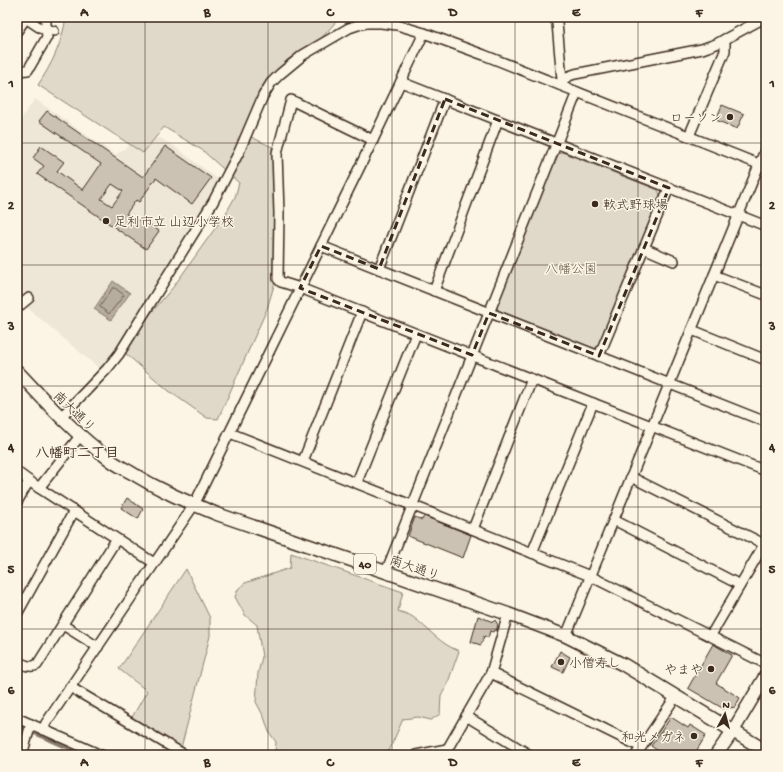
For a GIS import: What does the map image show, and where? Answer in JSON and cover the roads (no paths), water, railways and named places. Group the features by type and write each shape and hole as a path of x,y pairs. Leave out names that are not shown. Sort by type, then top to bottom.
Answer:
{"main road":[{"name":"南大通り","path":"17,371 60,418 110,460 178,499 508,614 566,636 624,666 733,731"},
{"path":"716,755 733,731 766,675"},
{"name":"40","path":"733,731 766,751"}],"street":[{"path":"17,71 28,70 47,37 50,30 46,17"},
{"path":"553,17 557,23 561,83"},
{"path":"561,83 567,76 702,49 725,39 766,17"},
{"path":"17,30 25,18 39,27 50,30"},
{"path":"60,418 108,369 119,354 213,202 240,152 263,96 271,83 303,55 349,28 366,20 397,25 424,33 561,83 577,92 763,165"},
{"path":"44,730 46,724 70,687 194,505 374,140 424,33"},
{"path":"689,136 725,51 725,39"},
{"path":"401,82 766,226"},
{"path":"386,572 577,92"},
{"path":"379,269 445,99"},
{"path":"374,140 291,100 277,152 279,213 278,279 281,282 362,312 766,471"},
{"path":"434,291 498,120"},
{"path":"566,636 738,215 763,165 766,148"},
{"path":"599,356 669,188"},
{"path":"321,246 766,422"},
{"path":"644,248 674,261"},
{"path":"714,275 766,295"},
{"path":"303,461 362,312"},
{"path":"692,330 766,360"},
{"path":"357,482 416,334"},
{"path":"474,529 532,379"},
{"path":"532,553 593,403"},
{"path":"230,432 590,576 711,635 766,664"},
{"path":"39,488 80,436"},
{"path":"17,472 116,540 154,563"},
{"path":"631,477 765,542 711,635"},
{"path":"17,502 29,481"},
{"path":"17,614 74,511"},
{"path":"614,520 740,585"},
{"path":"17,661 28,666 37,665 116,540"},
{"path":"416,755 446,752 491,673 508,614"},
{"path":"63,625 98,647"},
{"path":"491,673 642,747"},
{"path":"70,687 185,755"},
{"path":"636,755 676,696"},
{"path":"466,716 530,755"},
{"path":"17,718 29,729 44,730 101,755"},
{"path":"22,755 29,729"}],"water":[{"path":"113,281 130,293 111,320 94,309"}],"waterway":[{"path":"17,726 83,755"}],"place":[{"name":"ローソン","path":"730,117"},
{"name":"軟式野球場","path":"595,204"},
{"name":"足利市立 山辺小学校","path":"106,221"},
{"name":"小僧寿し","path":"561,662"},
{"name":"やまや","path":"711,669"},
{"name":"和光メガネ","path":"694,736"}],"district":[{"name":"八幡町二丁目","path":"77,452"}],"park label":[{"name":"八幡公園","path":"571,268"}]}
